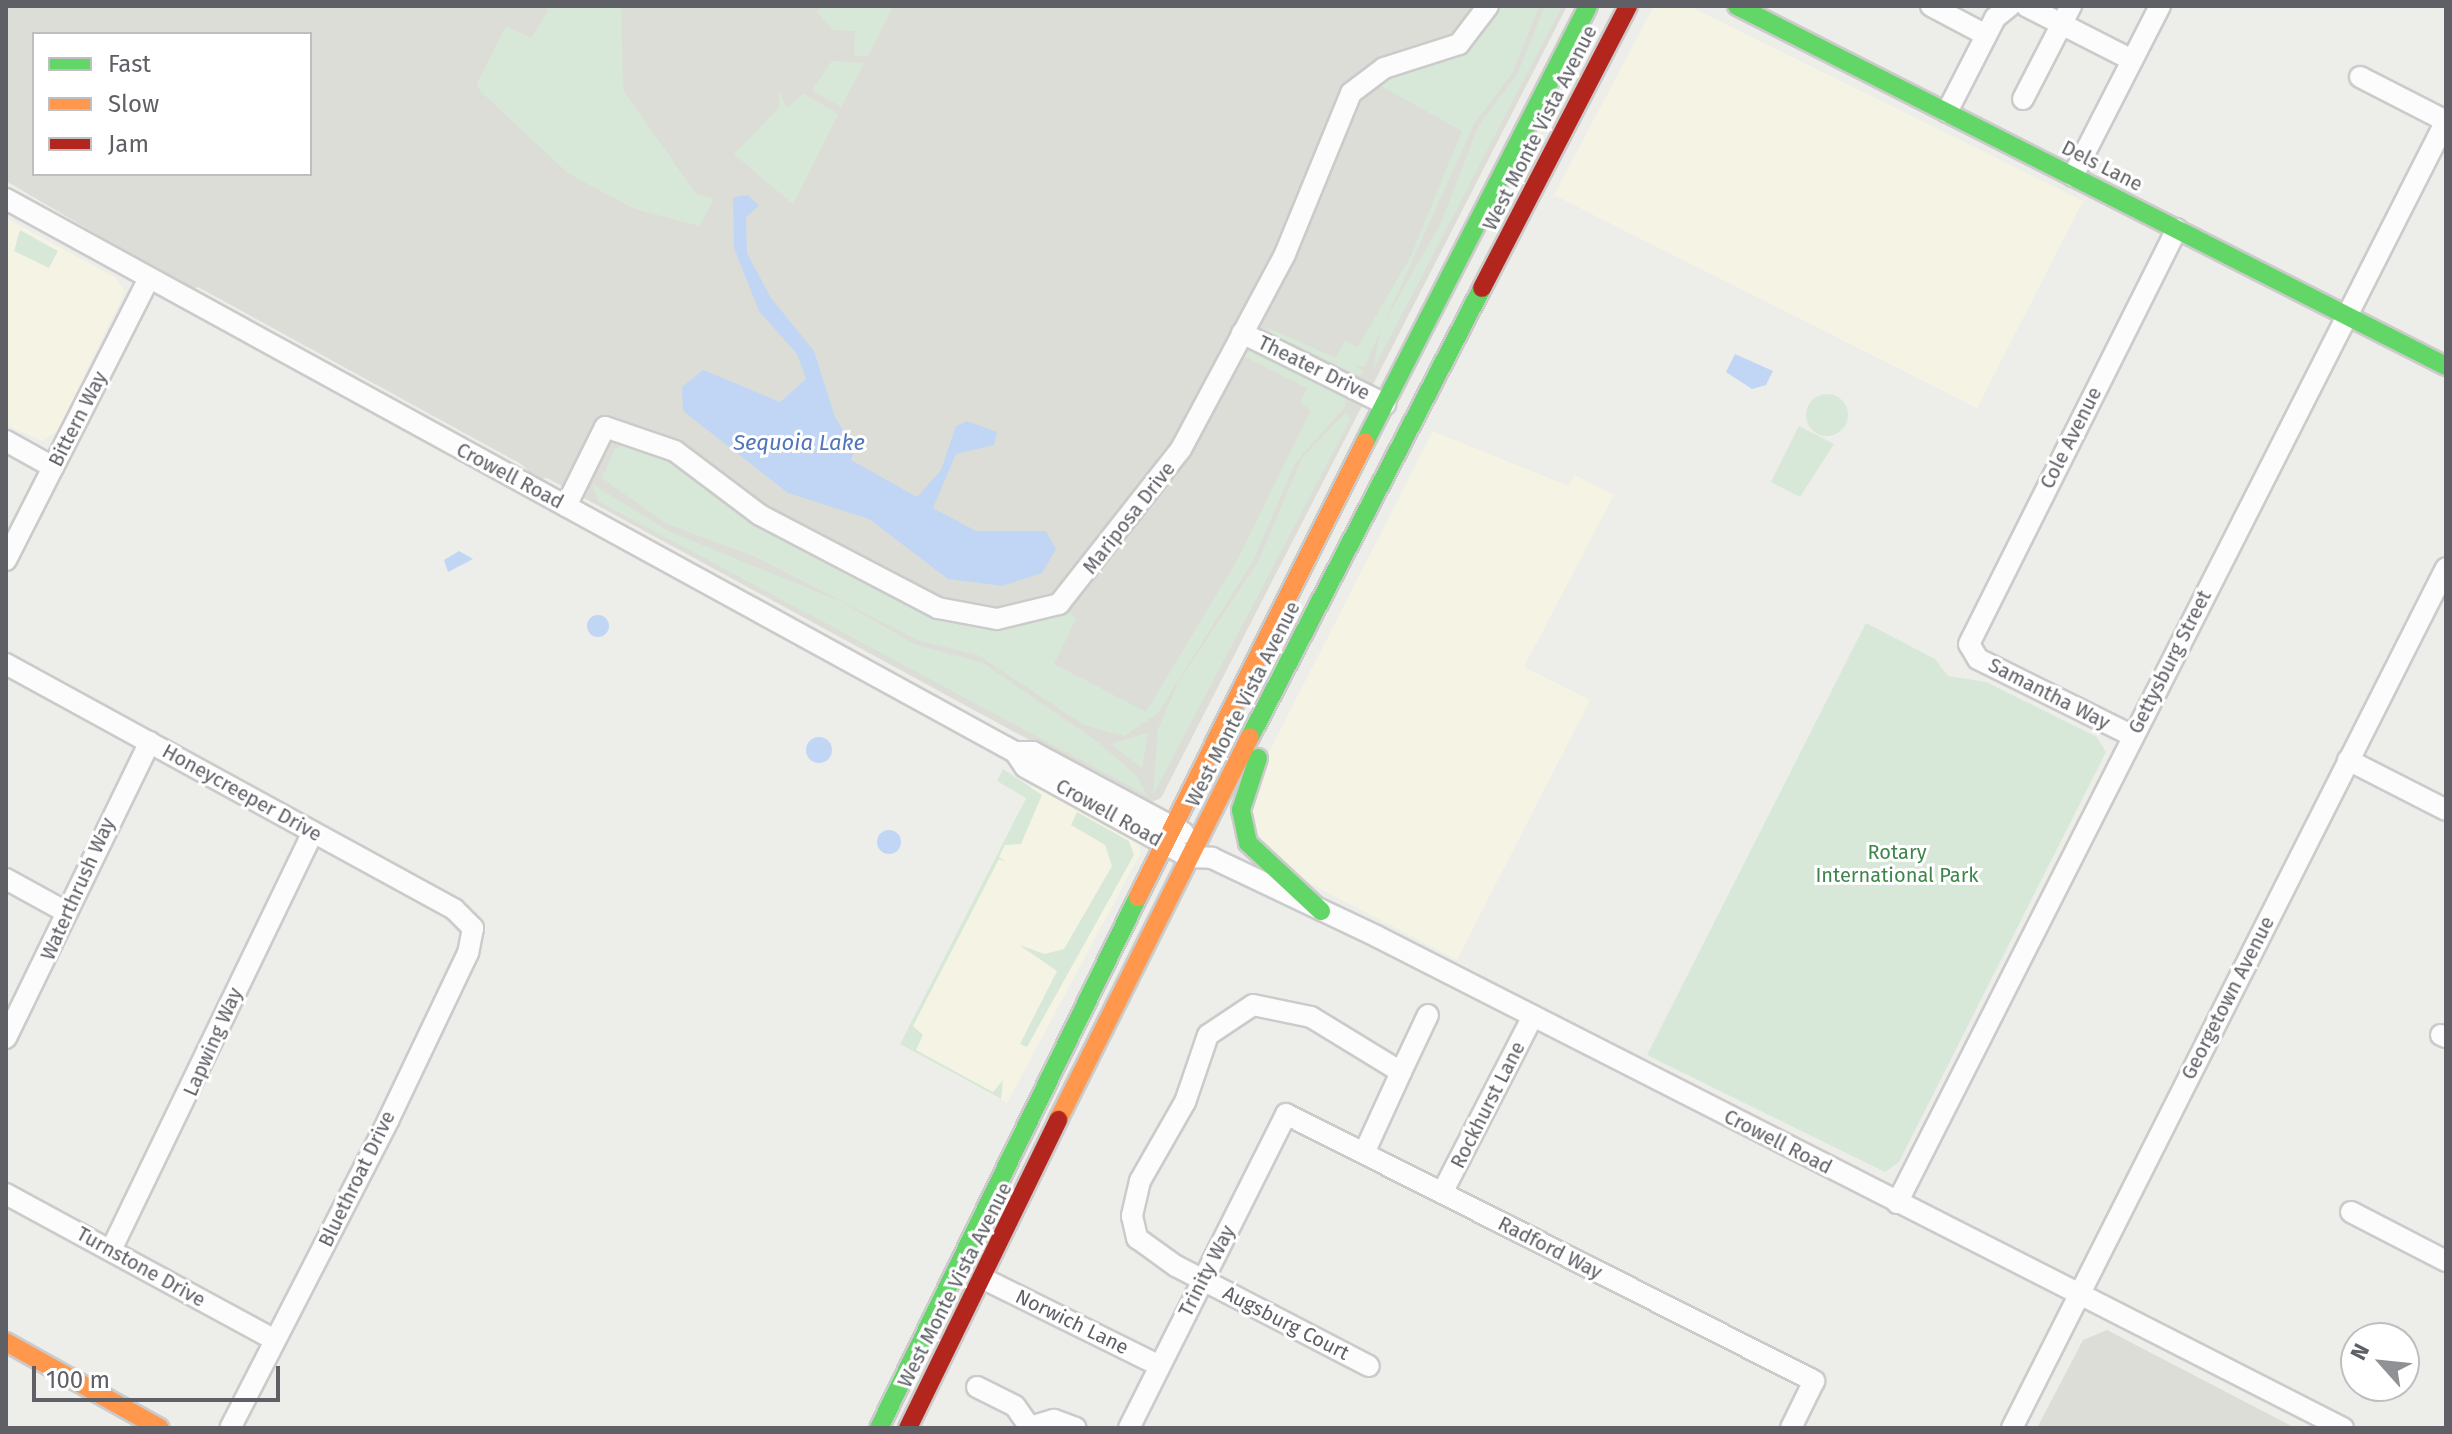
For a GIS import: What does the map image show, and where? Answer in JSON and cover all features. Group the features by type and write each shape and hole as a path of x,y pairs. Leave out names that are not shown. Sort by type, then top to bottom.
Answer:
{"main road":[{"name":"West Monte Vista Avenue","path":"879,1428 1385,404 1588,6"},
{"name":"West Monte Vista Avenue","path":"908,1428 1193,849 1628,6"},
{"name":"Dels Lane","path":"1737,6 2446,366"},
{"path":"1256,727 1260,755 1241,810 1246,836 1265,866 1307,891 1321,911"},
{"path":"6,1342 160,1428"}],"street":[{"path":"1470,32 1477,6"},
{"name":"Mariposa Drive","path":"566,506 605,427 686,457 760,515 915,599 969,618 1017,618 1059,604 1151,495 1242,333 1304,214 1351,93 1378,71 1445,51 1470,32 1488,6"},
{"path":"1932,6 1986,35"},
{"path":"1947,112 1986,35 2010,6"},
{"path":"2026,6 2066,15 2132,60"},
{"path":"2073,176 2160,6"},
{"path":"2023,99 2066,15"},
{"path":"2360,77 2446,121"},
{"name":"Gettysburg Street","path":"1897,1203 2446,121"},
{"name":"Crowell Road","path":"6,199 1015,752 1033,752 1193,849 1533,1016 2343,1428"},
{"name":"Cole Avenue","path":"1969,648 2177,229"},
{"name":"Bittern Way","path":"6,560 149,278"},
{"name":"Theater Drive","path":"1242,333 1385,404"},
{"path":"6,441 53,467"},
{"name":"Georgetown Avenue","path":"2012,1428 2446,568"},
{"name":"Samantha Way","path":"1969,648 2133,736"},
{"name":"Honeycreeper Drive","path":"6,664 454,909 473,928"},
{"name":"Waterthrush Way","path":"6,1038 150,742"},
{"path":"2348,760 2446,810"},
{"name":"Lapwing Way","path":"111,1250 313,833"},
{"path":"6,879 66,912"},
{"name":"Bluethroat Drive","path":"230,1428 468,953 473,928"},
{"name":"Augsburg Court","path":"1369,1366 1202,1281 1137,1238 1132,1216 1140,1181 1221,1020 1253,1005 1293,1009 1401,1072"},
{"path":"1364,1153 1428,1015"},
{"name":"Rockhurst Lane","path":"1442,1193 1533,1016"},
{"name":"Radford Way","path":"1286,1114 1814,1381 1791,1428"},
{"name":"Trinity Way","path":"1129,1428 1286,1114"},
{"name":"Turnstone Drive","path":"6,1194 275,1340"},
{"path":"2351,1212 2446,1261"},
{"name":"Norwich Lane","path":"984,1279 1160,1366"},
{"path":"977,1387 1015,1406 1028,1427 1054,1420 1076,1428"}],"shaded area":[{"path":"6,6 1567,6 1161,798 1147,804 547,478 538,480 521,464 198,287 190,289 6,181"},
{"path":"1654,6 1689,6 2083,201 1977,408 1554,195"},
{"path":"6,218 116,278 125,292 57,431 43,441 6,425"},
{"path":"1433,431 1568,486 1575,475 1614,495 1524,667 1590,700 1457,960 1273,864 1251,821 1263,764"},
{"path":"1034,781 1138,840 1141,852 1007,1103 900,1044"},
{"path":"2107,1330 2295,1428 2037,1428 2083,1340"}],"green space":[{"path":"542,6 621,6 623,90 696,194 714,199 699,226 635,209 569,174 480,91 477,84 506,26 531,38 549,10"},
{"path":"822,6 893,6 868,56 854,56 855,31 834,30 817,12"},
{"path":"1498,6 1539,6 1512,73 1474,124 1364,367 1348,364 1336,358 1345,341 1358,347 1411,256 1462,131 1374,82 1456,55"},
{"path":"1545,6 1562,6 1373,370 1381,328 1441,223 1479,125 1518,73"},
{"path":"832,61 864,63 841,107 812,90"},
{"path":"779,92 787,108 804,94 838,114 793,204 734,154 779,108"},
{"path":"20,230 58,251 49,268 14,251"},
{"path":"1264,326 1363,370 1360,376 1274,335"},
{"path":"1252,351 1346,398 1344,408 1295,463 1254,559 1158,713 1124,736 1084,725 978,655 917,640 756,557 667,524 602,478 615,449 627,443 676,461 761,527 949,622 1016,626 1069,612 1076,619 1054,664 1146,712 1238,559 1311,410 1300,403 1307,388 1244,356 1234,366 1243,353"},
{"path":"1827,394 1842,400 1848,415 1842,430 1827,436 1812,430 1806,415 1812,400"},
{"path":"1346,412 1350,420 1153,795 1158,729 1179,681 1258,562 1302,458"},
{"path":"1799,426 1834,444 1800,497 1771,482"},
{"path":"592,484 668,531 842,602 914,644 983,663 1096,741 1135,774 1148,796 598,501"},
{"name":"Rotary International Park","path":"1866,623 1935,659 1948,676 1986,682 2097,737 2106,752 1899,1162 1885,1172 1647,1055"},
{"path":"1148,733 1142,768 1113,746 1114,743"},
{"path":"1003,769 1042,795 1021,844 1005,845 999,857 1007,862 999,859 913,1026 923,1035 916,1050 993,1092 1003,1080 1001,1099 900,1044 1026,798 997,781"},
{"path":"1077,812 1129,841 1134,855 1027,1047 1020,1044 1057,971 1019,945 1045,954 1064,949 1112,866 1105,845 1071,825"}],"water":[{"name":"Sequoia Lake","path":"748,195 759,206 746,217 747,253 771,298 814,351 835,417 855,450 851,460 917,497 941,470 956,426 967,421 997,432 994,445 956,454 933,508 976,531 1046,531 1056,549 1042,573 1002,586 948,579 869,519 788,493 683,411 682,387 703,370 780,402 806,379 797,354 759,311 734,248 733,197"},
{"path":"1735,354 1773,371 1766,385 1752,389 1726,372"},
{"path":"459,551 473,559 448,572 444,560"},
{"path":"594,615 602,615 609,626 602,637 594,637 587,630 587,622"},
{"path":"819,737 828,741 832,750 828,759 819,763 810,759 806,750 810,741"},
{"path":"889,830 900,837 901,842 894,853 889,854 878,847 877,842 884,831"}],"traffic: fast":[{"path":"1365,442 1588,6"},
{"path":"1737,6 2446,366"},
{"path":"1250,737 1482,288"},
{"path":"1258,758 1241,810 1248,843 1321,911"},
{"path":"879,1428 1138,897"}],"traffic: slow":[{"path":"1138,897 1365,442"},
{"path":"1058,1120 1250,737"},
{"path":"6,1342 160,1428"}],"traffic: jam":[{"path":"1482,288 1628,6"},
{"path":"908,1428 1058,1120"}]}
